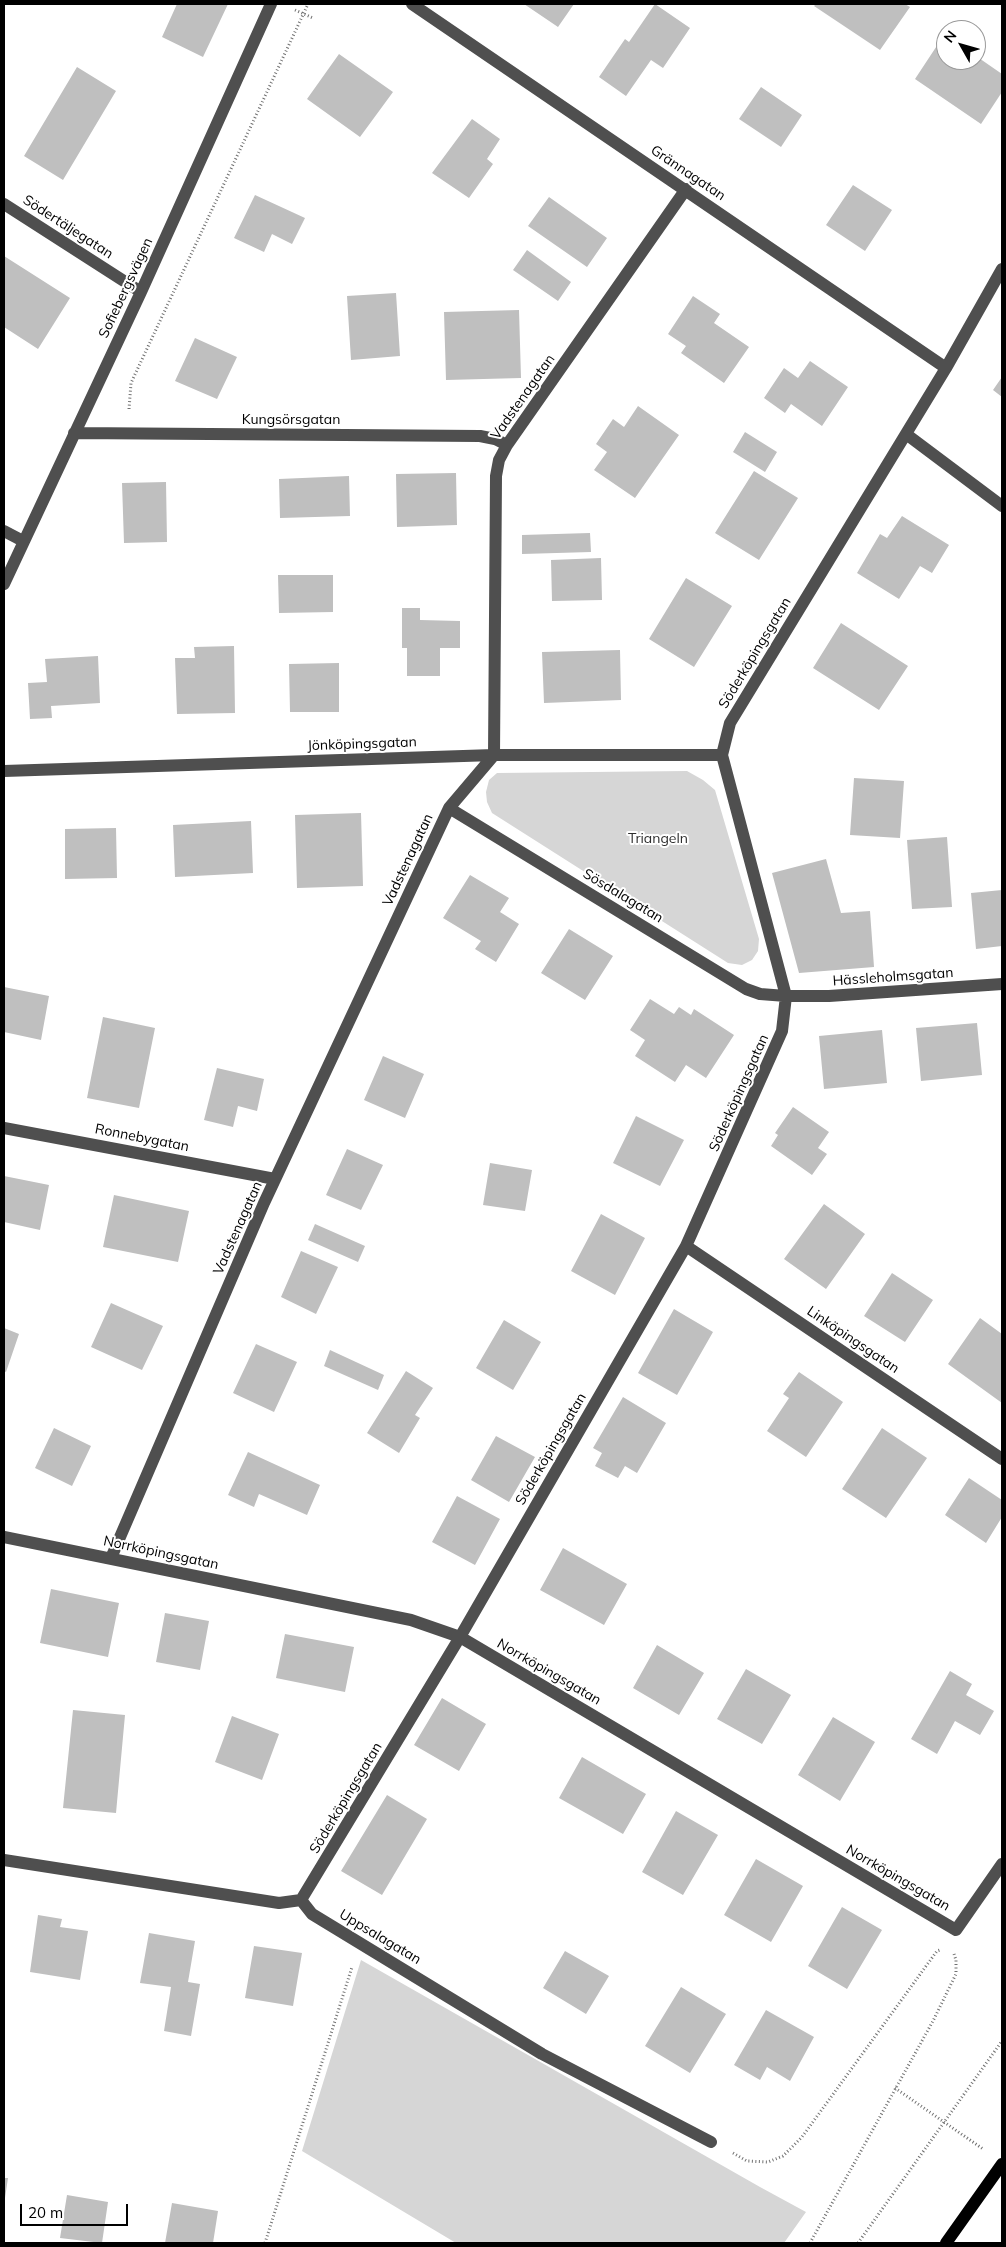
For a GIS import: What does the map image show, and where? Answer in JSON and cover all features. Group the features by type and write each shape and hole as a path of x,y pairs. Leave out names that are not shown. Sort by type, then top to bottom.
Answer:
{"main road":[{"path":"946,2243 1002,2164"}],"street":[{"name":"Sofiebergsvägen","path":"4,584 141,292 271,4"},
{"name":"Grännagatan","path":"412,4 946,368"},
{"name":"Vadstenagatan","path":"111,1558 275,1179 449,808 494,755 496,476 499,460 507,445 686,189"},
{"name":"Södertäljegatan","path":"4,204 141,292"},
{"name":"Söderköpingsgatan","path":"301,1900 460,1637 686,1246 782,1031 786,996 722,755 730,723 946,368 1002,269"},
{"name":"Kungsörsgatan","path":"74,433 480,436 495,439 507,445"},
{"path":"906,434 1002,506"},
{"path":"4,531 23,541"},
{"name":"Jönköpingsgatan","path":"4,771 494,755 722,755"},
{"name":"Sösdalagatan","path":"449,808 746,989 760,994 786,996"},
{"name":"Hässleholmsgatan","path":"786,996 829,996 1002,984"},
{"name":"Ronnebygatan","path":"4,1128 275,1179"},
{"name":"Linköpingsgatan","path":"686,1246 1002,1459"},
{"name":"Norrköpingsgatan","path":"4,1537 411,1620 460,1637 956,1930 1002,1864"},
{"path":"4,1860 279,1903 301,1900"},
{"name":"Uppsalagatan","path":"301,1900 312,1914 542,2054 711,2142"}],"path":[{"path":"144,434 129,416 131,383 308,4"},
{"path":"292,8 313,18"},
{"path":"810,2243 933,2021 956,1974 956,1960 950,1947 956,1930"},
{"path":"265,2243 360,1942"},
{"path":"711,2142 747,2161 768,2162 783,2156 802,2137 937,1951 950,1947"},
{"path":"858,2243 1002,2041"},
{"path":"895,2088 988,2152"}],"green space":[{"name":"Triangeln","path":"687,771 703,780 715,790 759,939 758,951 752,960 742,965 728,963 492,813 487,802 486,792 489,780 497,773"},
{"path":"361,1960 806,2212 784,2243 456,2243 302,2151"}],"building":[{"path":"177,4 228,4 203,57 162,37"},
{"path":"524,4 574,4 558,27"},
{"path":"655,4 690,28 663,68 651,60 626,96 599,77 625,39 629,42"},
{"path":"816,4 905,4 910,7 880,50 814,6"},
{"path":"936,47 936,70 986,70 986,63 1002,74 1002,92 981,124 915,79"},
{"path":"339,54 393,92 360,137 307,99"},
{"path":"77,67 116,91 63,180 24,156"},
{"path":"761,87 802,115 781,147 739,119"},
{"path":"472,119 500,139 487,159 493,164 469,198 432,173"},
{"path":"853,185 892,210 865,251 826,225"},
{"path":"255,195 305,218 292,244 272,234 264,252 234,238"},
{"path":"549,197 607,238 587,267 528,226"},
{"path":"527,250 571,282 558,301 513,270"},
{"path":"4,256 70,298 38,349 4,327"},
{"path":"396,293 400,356 351,360 347,296"},
{"path":"693,296 720,314 714,323 749,347 724,383 681,353 686,346 668,334"},
{"path":"519,310 521,378 446,380 444,312"},
{"path":"195,338 237,357 217,399 175,381"},
{"path":"810,361 848,387 822,426 791,404 785,413 764,398 784,368 798,378"},
{"path":"1002,377 1002,397 993,390"},
{"path":"638,406 679,435 635,498 594,470 607,452 596,444 613,419 624,427"},
{"path":"745,432 777,452 765,472 733,452"},
{"path":"754,471 798,498 759,560 715,533"},
{"path":"456,473 457,525 397,527 396,474"},
{"path":"349,476 350,516 280,518 279,479"},
{"path":"166,482 167,542 124,543 122,483"},
{"path":"902,516 949,545 932,573 920,566 899,599 857,573 880,534 887,538"},
{"path":"590,533 591,552 522,554 522,535"},
{"path":"601,558 602,600 552,601 551,560"},
{"path":"278,575 333,575 333,612 279,613"},
{"path":"686,578 732,606 694,667 649,639"},
{"path":"402,608 420,608 420,620 460,621 460,648 440,648 440,676 407,676 407,648 402,648"},
{"path":"841,623 908,666 879,710 813,668"},
{"path":"234,646 235,713 177,714 175,658 195,658 194,647"},
{"path":"620,650 621,700 544,703 542,652"},
{"path":"98,656 100,703 51,706 52,718 30,719 28,683 47,682 45,659"},
{"path":"339,663 339,712 290,712 289,664"},
{"path":"854,778 904,781 900,838 850,835"},
{"path":"361,813 363,886 297,888 295,815"},
{"path":"251,821 253,873 175,877 173,825"},
{"path":"116,828 117,878 65,879 65,829"},
{"path":"947,837 952,907 912,909 907,840"},
{"path":"826,859 841,913 870,911 874,967 799,973 772,873"},
{"path":"470,875 509,898 500,912 519,924 496,962 475,949 481,941 443,918"},
{"path":"1002,890 1002,946 976,949 971,893"},
{"path":"569,929 613,956 585,1000 541,973"},
{"path":"4,987 49,996 41,1040 4,1032"},
{"path":"650,999 674,1014 679,1007 691,1015 694,1009 734,1035 706,1078 686,1065 675,1082 635,1056 645,1040 630,1030"},
{"path":"103,1017 155,1028 139,1108 87,1098"},
{"path":"977,1023 982,1075 921,1081 916,1028"},
{"path":"882,1030 887,1083 824,1089 819,1036"},
{"path":"383,1056 424,1074 405,1118 364,1100"},
{"path":"217,1068 264,1079 257,1111 238,1106 233,1127 204,1120"},
{"path":"793,1107 829,1132 818,1148 827,1154 812,1175 771,1146 778,1135 775,1133"},
{"path":"636,1116 684,1140 660,1186 613,1163"},
{"path":"347,1149 383,1165 361,1210 326,1195"},
{"path":"490,1163 532,1170 525,1211 483,1205"},
{"path":"4,1176 49,1185 40,1230 4,1222"},
{"path":"114,1195 189,1211 178,1262 103,1247"},
{"path":"824,1204 865,1234 826,1289 784,1259"},
{"path":"601,1214 645,1238 615,1295 571,1271"},
{"path":"315,1224 365,1246 358,1262 308,1240"},
{"path":"301,1251 338,1267 316,1314 281,1297"},
{"path":"892,1273 933,1300 905,1342 864,1316"},
{"path":"111,1303 163,1326 142,1370 91,1347"},
{"path":"674,1309 713,1332 677,1395 638,1373"},
{"path":"980,1318 1002,1334 1002,1403 948,1364"},
{"path":"504,1320 541,1342 513,1390 476,1368"},
{"path":"4,1328 19,1334 6,1372 4,1371"},
{"path":"256,1344 297,1362 274,1412 233,1393"},
{"path":"330,1350 384,1375 378,1390 324,1366"},
{"path":"406,1371 433,1388 415,1415 420,1418 399,1453 367,1433"},
{"path":"799,1372 843,1402 806,1457 767,1431 789,1398 783,1394"},
{"path":"623,1397 666,1423 637,1473 625,1466 618,1478 595,1466 602,1453 593,1448"},
{"path":"54,1428 91,1446 72,1486 35,1468"},
{"path":"882,1428 927,1458 886,1518 842,1489"},
{"path":"496,1436 535,1457 509,1502 471,1480"},
{"path":"248,1452 320,1485 307,1515 259,1494 254,1507 228,1495"},
{"path":"969,1478 1002,1500 1002,1517 986,1543 945,1515"},
{"path":"457,1496 500,1519 475,1565 432,1542"},
{"path":"563,1548 627,1584 604,1625 540,1590"},
{"path":"51,1589 119,1603 108,1657 40,1643"},
{"path":"165,1613 209,1621 200,1670 156,1662"},
{"path":"285,1634 354,1647 345,1692 276,1678"},
{"path":"657,1645 704,1673 679,1715 633,1688"},
{"path":"746,1669 791,1695 762,1744 717,1719"},
{"path":"950,1671 972,1684 966,1695 994,1711 980,1735 955,1721 937,1754 911,1739"},
{"path":"442,1698 486,1724 459,1771 414,1745"},
{"path":"73,1710 125,1715 116,1813 63,1808"},
{"path":"232,1716 279,1734 262,1780 215,1762"},
{"path":"833,1717 875,1742 840,1801 798,1775"},
{"path":"582,1757 646,1794 623,1834 559,1798"},
{"path":"387,1795 427,1819 382,1895 341,1871"},
{"path":"676,1811 718,1835 683,1895 642,1872"},
{"path":"756,1859 803,1886 771,1942 724,1915"},
{"path":"842,1907 882,1930 847,1989 808,1966"},
{"path":"38,1915 62,1919 60,1927 88,1931 80,1980 30,1972"},
{"path":"149,1933 195,1941 188,1982 200,1984 191,2036 164,2031 171,1987 140,1983"},
{"path":"254,1946 302,1953 293,2006 245,1998"},
{"path":"565,1951 609,1976 586,2014 543,1988"},
{"path":"681,1987 726,2014 690,2073 645,2046"},
{"path":"766,2010 814,2037 790,2081 767,2067 760,2080 734,2065"},
{"path":"4,2178 8,2178 5,2198 4,2198"},
{"path":"67,2195 108,2202 102,2243 60,2238"},
{"path":"172,2203 218,2211 213,2243 165,2243"}]}
